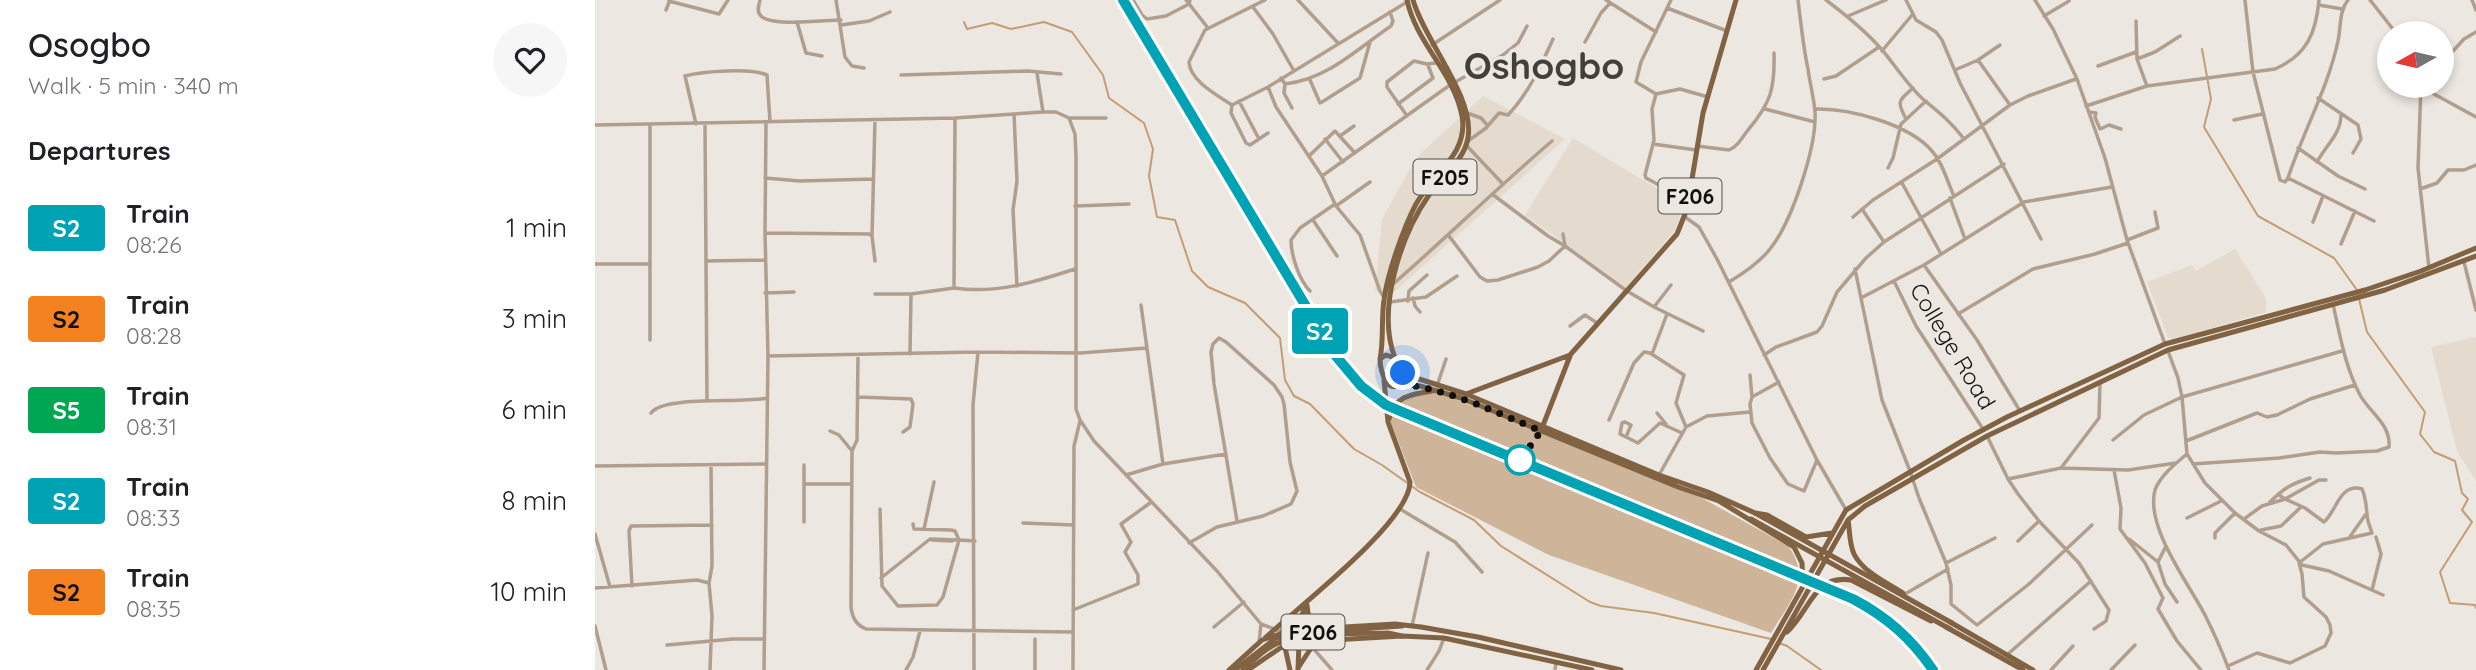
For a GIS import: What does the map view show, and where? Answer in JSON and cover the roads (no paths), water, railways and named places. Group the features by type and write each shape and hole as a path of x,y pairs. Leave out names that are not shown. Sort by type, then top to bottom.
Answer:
{"main road":[{"name":"F206","path":"1541,429 1570,355 1669,245 1685,217 1708,97 1736,0"},
{"name":"F205","path":"1384,380 1380,359 1386,299 1410,217 1422,195 1453,158 1463,128 1453,84 1436,63 1409,1"},
{"name":"F205","path":"1402,384 1404,376 1395,358 1388,328 1386,299 1415,218 1431,191 1455,164 1467,143 1467,113 1430,47"},
{"path":"2366,293 2476,248"},
{"path":"1756,670 1848,520 1911,474 1983,429 2167,347 2366,293 2476,256"},
{"path":"1763,670 1803,585 1846,510 1911,474 2167,347 2333,304 2354,296"},
{"path":"1380,359 1387,355 1395,358"},
{"name":"F206","path":"1466,394 1570,355"},
{"path":"1401,369 1416,379 1461,398 1709,492 2033,670"},
{"name":"F206","path":"1261,642 1384,529 1400,509 1410,485 1388,422 1384,380"},
{"path":"1384,380 1395,387"},
{"path":"1386,404 1395,387 1402,384 1466,394 1667,483 1753,516 1767,515 1806,537 1833,533"},
{"path":"1388,422 1397,401 1437,388"},
{"path":"1753,516 1758,526 1798,551 1802,563 1803,585"},
{"path":"1848,520 1857,559 1879,579 1942,615 1951,626"},
{"path":"1777,639 1801,617 1824,584 1842,578 1951,626 2023,670"},
{"path":"1307,602 1309,621 1315,629"},
{"path":"1298,669 1300,636 1297,629 1307,602"},
{"path":"1282,623 1282,638 1286,645 1290,670"},
{"path":"1229,670 1261,642 1289,628 1389,624 1452,632 1532,657 1555,654 1621,670"},
{"name":"F206","path":"1235,670 1276,638 1292,633 1402,626"},
{"path":"1313,643 1309,634 1315,629"},
{"name":"F206","path":"1246,670 1263,652 1279,642 1295,638 1388,633 1402,636"},
{"path":"1246,670 1286,645 1293,646 1298,642 1402,636 1444,638 1507,648 1592,670"},
{"path":"1298,669 1313,643"}],"street":[{"path":"666,10 669,0 719,14 728,0"},
{"path":"760,0 758,11 761,17 778,21 869,21 890,12"},
{"path":"836,0 842,44 849,64 864,68"},
{"path":"1133,0 1147,19 1166,16 1188,1 1208,28"},
{"path":"1232,105 1204,85 1189,67 1193,52 1208,28 1265,0"},
{"path":"1298,0 1338,43"},
{"path":"1430,47 1500,0"},
{"path":"1671,0 1635,80 1646,90 1656,94 1679,89 1708,97"},
{"path":"1729,282 1760,260 1779,235 1801,183 1815,122 1815,109 1798,0"},
{"path":"1826,0 1848,16 1881,49 1913,88 1949,119 1964,139"},
{"path":"1848,16 1886,0"},
{"path":"1906,0 1912,15 1920,24 1936,32 1942,40 2041,239"},
{"path":"2035,0 2053,29 2077,79 2127,242 2179,378 2187,454 2205,483 2221,501 2259,531 2286,545 2299,563 2304,597 2326,617 2330,625 2331,633 2325,646 2294,663 2257,653 2229,668 2205,614 2166,547 2158,523 2155,491 2167,472 2187,454"},
{"path":"2245,0 2253,72 2278,177 2283,182 2288,178 2336,50 2342,22 2341,9 2348,0"},
{"path":"2370,0 2387,21"},
{"path":"2472,0 2476,10"},
{"path":"1232,105 1268,87 1409,1"},
{"path":"2044,16 2069,1"},
{"path":"1585,42 1608,2 1656,32"},
{"path":"2086,106 2147,86 2275,69 2292,58 2313,34 2319,2 2341,9"},
{"path":"1253,7 1273,34 1294,71"},
{"path":"1667,8 1727,31"},
{"path":"1285,84 1310,80 1349,57 1392,25 1390,12"},
{"path":"1823,79 1836,76 1881,49 1912,15"},
{"path":"2136,21 2137,59 2147,86"},
{"path":"797,22 806,53 822,55"},
{"path":"1322,176 1453,84 1509,50 1518,43 1527,26"},
{"path":"2454,50 2464,39 2476,32"},
{"path":"2137,59 2155,52 2180,36"},
{"path":"1502,184 1467,143 1498,114 1508,115 1518,104 1542,64 1553,39"},
{"path":"1310,80 1320,103 1356,81 1362,74 1371,40"},
{"path":"1955,70 1978,60 2000,45"},
{"path":"2098,66 2136,52"},
{"path":"1653,144 1729,150 1734,148 1765,108 1773,89 1774,53"},
{"path":"1978,60 2010,105"},
{"path":"1407,116 1387,82 1409,63 1436,63"},
{"path":"1398,104 1433,78 1427,64"},
{"path":"901,75 1028,71 1061,74"},
{"path":"697,124 685,76 733,72 759,72 767,75 765,293 768,356 764,670"},
{"path":"1037,73 1043,112"},
{"path":"1281,78 1285,84 1284,93 1292,108"},
{"path":"1853,217 2010,105 2077,79"},
{"path":"1268,87 1281,116 1322,176 1336,205 1360,235 1380,291 1386,299 1426,298 1457,276"},
{"path":"1906,119 1898,105 1913,88"},
{"path":"1656,94 1652,109 1655,128 1646,177 1689,201"},
{"path":"2318,98 2358,125 2361,139 2353,153"},
{"path":"2420,98 2418,146 2420,189 2429,268"},
{"path":"2441,98 2476,117"},
{"path":"1239,101 1259,139"},
{"path":"1888,168 1906,119 1926,101"},
{"path":"1232,105 1231,113 1244,141 1249,145 1268,133"},
{"path":"1765,108 1815,122"},
{"path":"1815,109 1831,108 1901,128 1926,145 1937,159 1965,239"},
{"path":"595,125 955,118 1043,112 1056,112 1069,118 1106,118"},
{"path":"2088,112 2096,113 2100,129 2109,125 2121,129"},
{"path":"1467,113 1481,118 1488,126"},
{"path":"2317,162 2336,135 2340,113"},
{"path":"1014,114 1017,181 1013,210 1017,286"},
{"path":"2234,120 2262,114"},
{"path":"954,288 955,118"},
{"path":"1069,118 1075,134 1075,352 1076,409 1080,420 1094,441 1244,602 1261,624 1283,633"},
{"path":"875,120 872,236 875,261"},
{"path":"705,123 707,401"},
{"path":"650,125 650,340"},
{"path":"1340,136 1354,126"},
{"path":"1309,156 1335,131 1355,153"},
{"path":"1325,139 1343,162"},
{"path":"1391,287 1449,236 1477,206 1552,141"},
{"path":"2298,148 2337,176 2365,189"},
{"path":"2309,156 2323,150"},
{"path":"1764,355 1776,347 1815,333 1822,326 1837,292 1855,269 1884,242 2004,164"},
{"path":"2420,189 2437,183 2448,170 2464,170 2476,166"},
{"path":"765,178 800,181 873,179"},
{"path":"2288,178 2374,221"},
{"path":"1310,290 1303,283 1291,248 1291,240 1300,228 1370,182"},
{"path":"1902,183 1941,254"},
{"path":"1861,298 1924,265 2024,202 2112,187"},
{"path":"1492,194 1627,291 1703,331"},
{"path":"2313,222 2323,196"},
{"path":"1075,206 1129,204"},
{"path":"1862,209 1884,242"},
{"path":"2341,244 2355,211"},
{"path":"1958,314 2033,269 2095,254 2158,228 2155,212"},
{"path":"1685,217 1699,228 1729,282 1817,460 1846,510"},
{"path":"1313,220 1337,256"},
{"path":"765,233 845,232 872,236"},
{"path":"1563,234 1565,246"},
{"path":"1449,236 1480,277 1487,281 1538,267 1565,246"},
{"path":"706,261 765,260"},
{"path":"2463,262 2476,310"},
{"path":"595,264 649,264"},
{"path":"1924,265 1977,340 2020,411"},
{"path":"876,294 911,294 954,288 995,290 1075,269"},
{"path":"1855,269 1882,400 1946,563 1951,585 1951,604 1977,625 2029,584 2092,525"},
{"path":"1420,312 1411,299 1409,290 1427,275"},
{"name":"College Road","path":"1894,281 1916,326 1983,429 2008,479 2039,521 2066,548 2091,580 2109,613 2106,621 2094,629"},
{"path":"1654,307 1671,285"},
{"path":"765,293 794,292"},
{"path":"910,354 911,294"},
{"path":"2193,464 2279,458 2320,452 2385,450 2390,443 2382,422 2363,400 2342,351 2333,304"},
{"path":"1141,305 1163,464"},
{"path":"1652,354 1667,314"},
{"path":"1570,326 1585,315 1599,324"},
{"path":"1189,543 1207,531 1263,516 1291,504 1297,491 1290,462 1285,404 1279,390 1219,338 1213,344 1211,352 1214,384 1237,521"},
{"path":"768,356 1075,352 1147,348"},
{"path":"2113,440 2144,415 2182,397 2342,351"},
{"path":"974,670 973,405 978,352"},
{"path":"1609,420 1634,363 1644,352 1652,354 1684,374 1676,403 1686,427"},
{"path":"858,355 857,440 852,451 851,607 855,620 866,629 1073,632"},
{"path":"1437,388 1446,359"},
{"path":"1750,375 1752,423 1770,458 1788,484 1804,491 1817,460"},
{"path":"2061,468 2099,418 2100,381"},
{"path":"1752,397 1779,382"},
{"path":"2186,441 2257,413 2269,417 2310,399 2355,384"},
{"path":"651,413 658,406 767,397"},
{"path":"858,397 911,399 913,404 910,427 903,432"},
{"path":"1659,475 1686,427 1707,416 1751,412"},
{"path":"1657,413 1666,424 1682,433"},
{"path":"1073,670 1074,446 1080,420"},
{"path":"1626,437 1640,442 1656,424 1666,424"},
{"path":"830,431 839,435 852,451"},
{"path":"1126,475 1163,464 1226,454"},
{"path":"2008,479 2061,468 2114,470 2177,462"},
{"path":"595,466 766,464"},
{"path":"710,670 712,465"},
{"path":"804,465 804,522"},
{"path":"2114,470 2121,508 2120,525 2145,563 2163,598 2158,609 2166,625 2201,670"},
{"path":"2243,519 2269,503 2284,487 2309,478"},
{"path":"2269,503 2285,499 2319,481 2326,481"},
{"path":"924,528 934,482"},
{"path":"804,484 852,484"},
{"path":"2279,495 2326,521 2338,500 2349,489 2356,487 2362,489 2365,494 2371,534 2316,547 2299,563"},
{"path":"2187,518 2221,501"},
{"path":"1073,610 1138,584 1138,575 1125,552 1131,542 1121,524 1151,503"},
{"path":"2259,531 2281,526 2301,507"},
{"path":"880,509 882,586 898,606 937,606 943,597 959,540 955,531 914,529 913,524"},
{"path":"1400,509 1455,542 1482,572"},
{"path":"2215,538 2215,533 2235,513"},
{"path":"2347,539 2367,514"},
{"path":"2018,541 2039,521"},
{"path":"1023,523 1073,525"},
{"path":"632,586 631,526 712,525"},
{"path":"595,534 610,587"},
{"path":"2372,590 2381,552 2376,537"},
{"path":"1946,563 1994,538"},
{"path":"2127,538 2158,562 2165,584 2177,602"},
{"path":"881,578 930,539 975,541"},
{"path":"2158,562 2166,547"},
{"path":"1412,626 1428,553"},
{"path":"2299,563 2329,571 2383,595"},
{"path":"1905,594 1948,569"},
{"path":"595,588 697,580 709,583"},
{"path":"2006,656 2091,580"},
{"path":"1215,627 1244,602"},
{"path":"1261,624 1261,642"},
{"path":"595,626 606,670"},
{"path":"906,670 920,631"},
{"path":"1427,670 1444,638"},
{"path":"667,645 763,639"},
{"path":"1035,639 1035,670"},
{"path":"1313,643 1332,670"},
{"path":"2111,670 2135,645"},
{"path":"2050,670 2073,646"},
{"path":"1555,670 1556,662"}],"waterway":[{"path":"964,22 967,29 992,23 1011,29 1044,22 1072,32 1103,75 1109,98 1144,123 1153,149 1149,176 1157,217 1175,220 1192,271 1208,287 1245,303 1280,338 1285,380 1294,396 1310,404 1354,449 1420,492 1474,520 1501,546 1590,602 1771,639"},
{"path":"2202,49 2211,99 2204,127 2258,216 2334,258 2357,290"},
{"path":"2359,299 2367,332 2425,412 2420,434 2434,452 2455,461 2462,493 2468,499 2462,510 2472,522 2440,572 2450,603 2475,605 2476,608"},
{"path":"1779,643 1821,670"}],"railway":[{"path":"1123,0 1335,355 1361,386 1386,405 1800,577"},
{"path":"1824,587 1858,602 1886,619 1910,641 1933,670"}],"train":[{"name":"S2","path":"1123,0 1335,355 1361,386 1386,405 1853,599 1880,613 1903,632 1933,670"}],"district":[{"name":"Oshogbo","path":"1544,65"}]}
